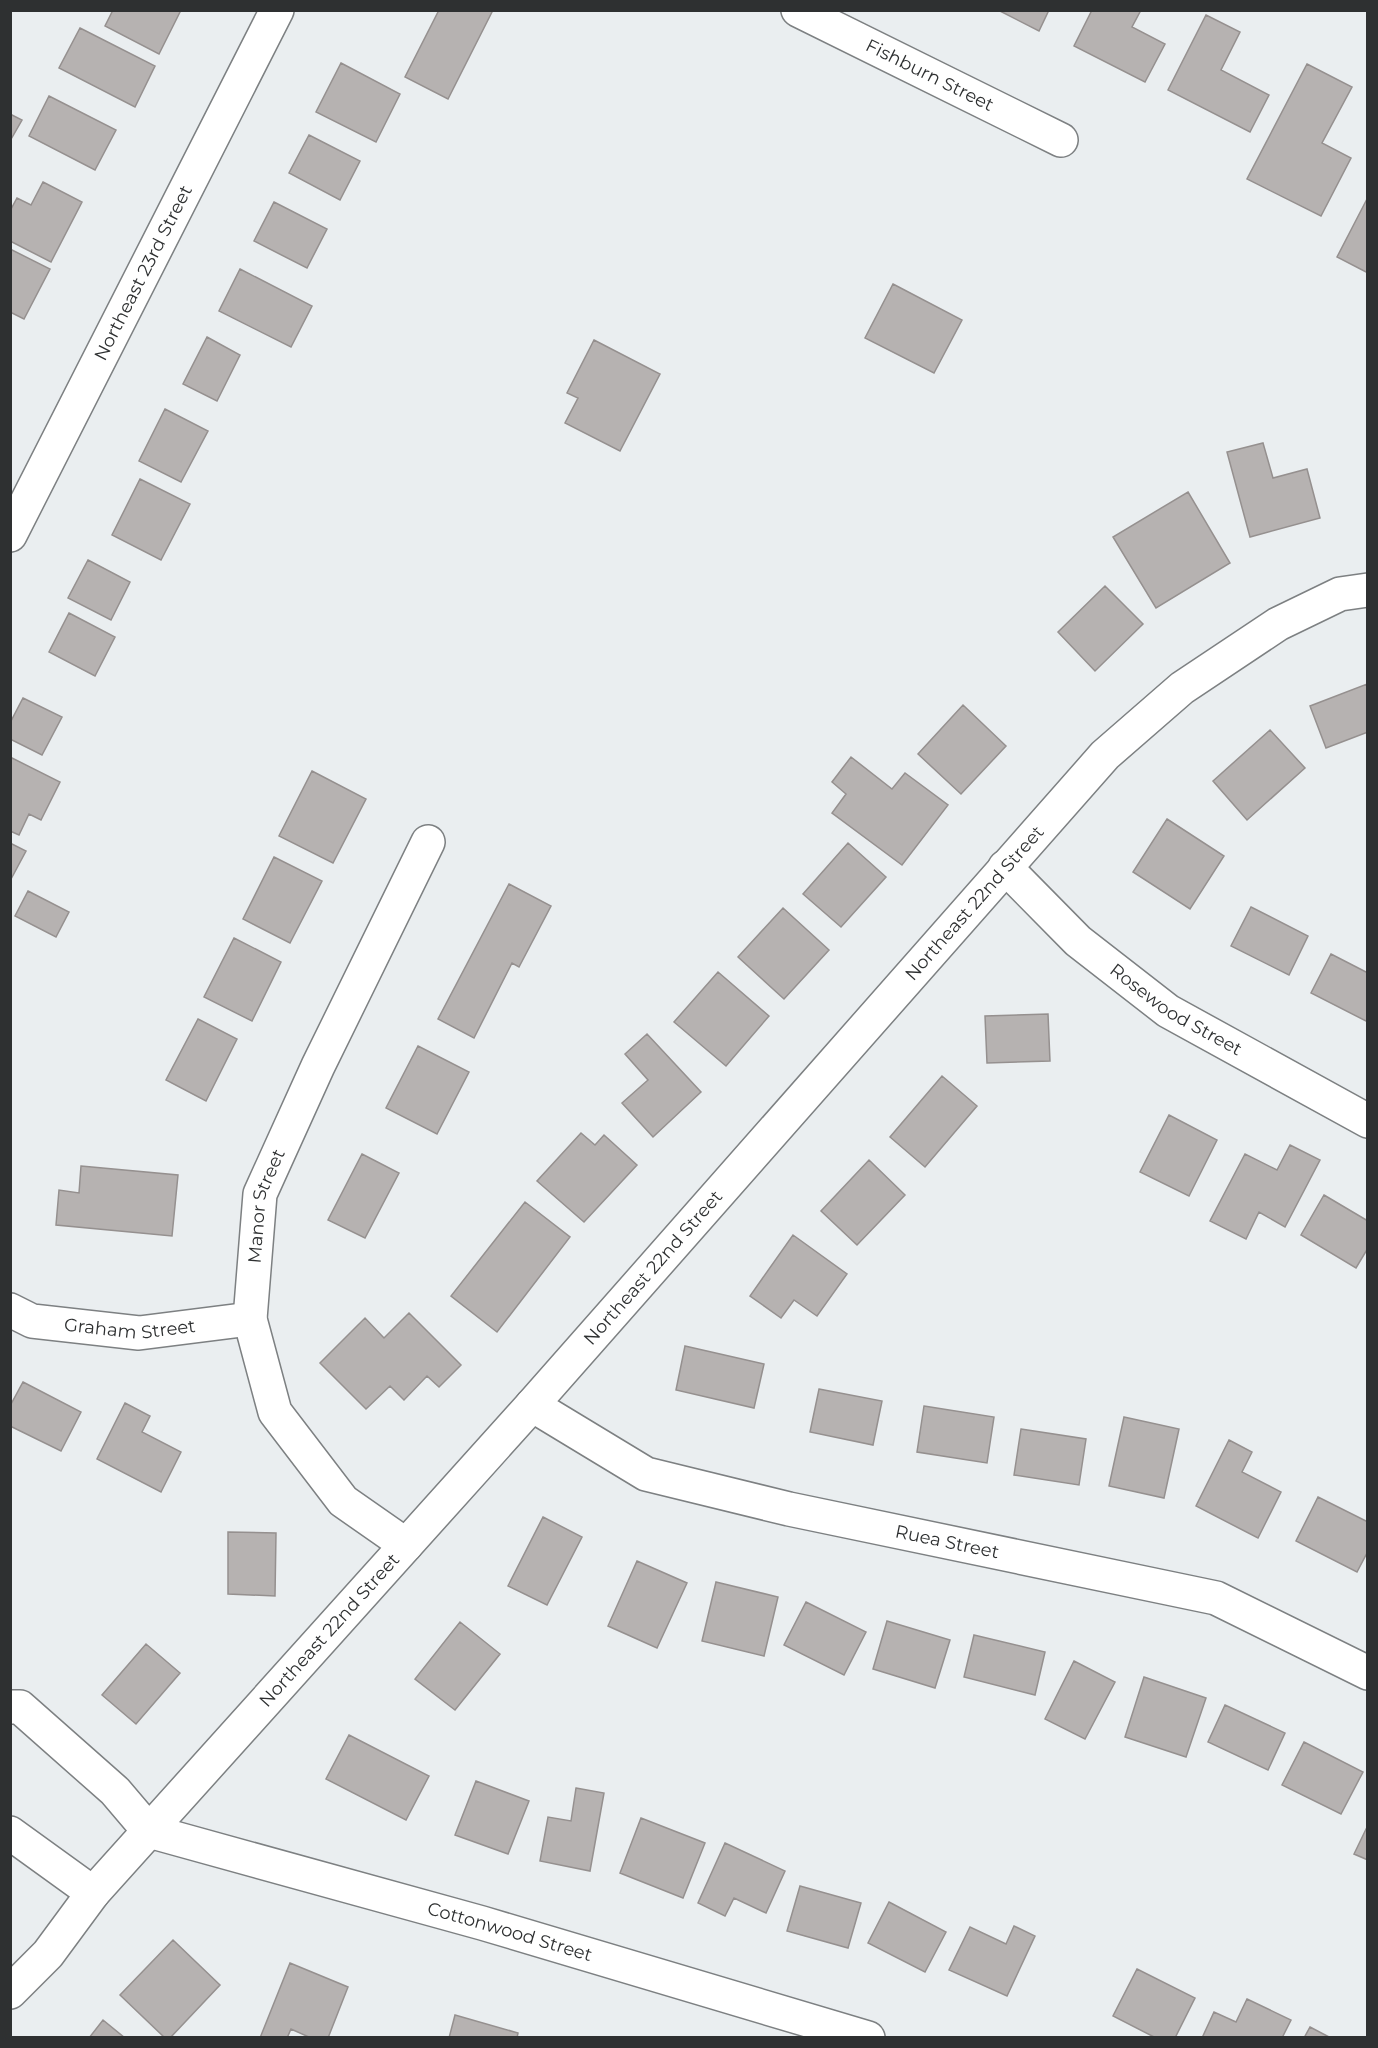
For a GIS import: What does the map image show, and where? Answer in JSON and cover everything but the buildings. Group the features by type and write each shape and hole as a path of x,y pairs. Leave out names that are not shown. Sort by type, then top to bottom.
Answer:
{"street":[{"name":"Northeast 23rd Street","path":"10,535 277,10"},
{"name":"Fishburn Street","path":"798,10 1061,140"},
{"name":"Northeast 22nd Street","path":"10,1992 48,1954 93,1893 532,1405 1105,755 1182,688 1278,624 1354,592"},
{"name":"Manor Street","path":"406,1545 343,1501 275,1412 250,1319 260,1194 318,1066 428,842"},
{"name":"Rosewood Street","path":"1005,867 1078,941 1168,1011 1368,1122"},
{"name":"Graham Street","path":"10,1310 32,1321 138,1333 250,1319"},
{"name":"Ruea Street","path":"532,1405 646,1474 789,1509 1216,1598 1368,1673"},
{"path":"10,1707 20,1707 115,1791 149,1831"},
{"name":"Cottonwood Street","path":"149,1831 482,1923 867,2037"},
{"path":"10,1833 93,1893"}]}
